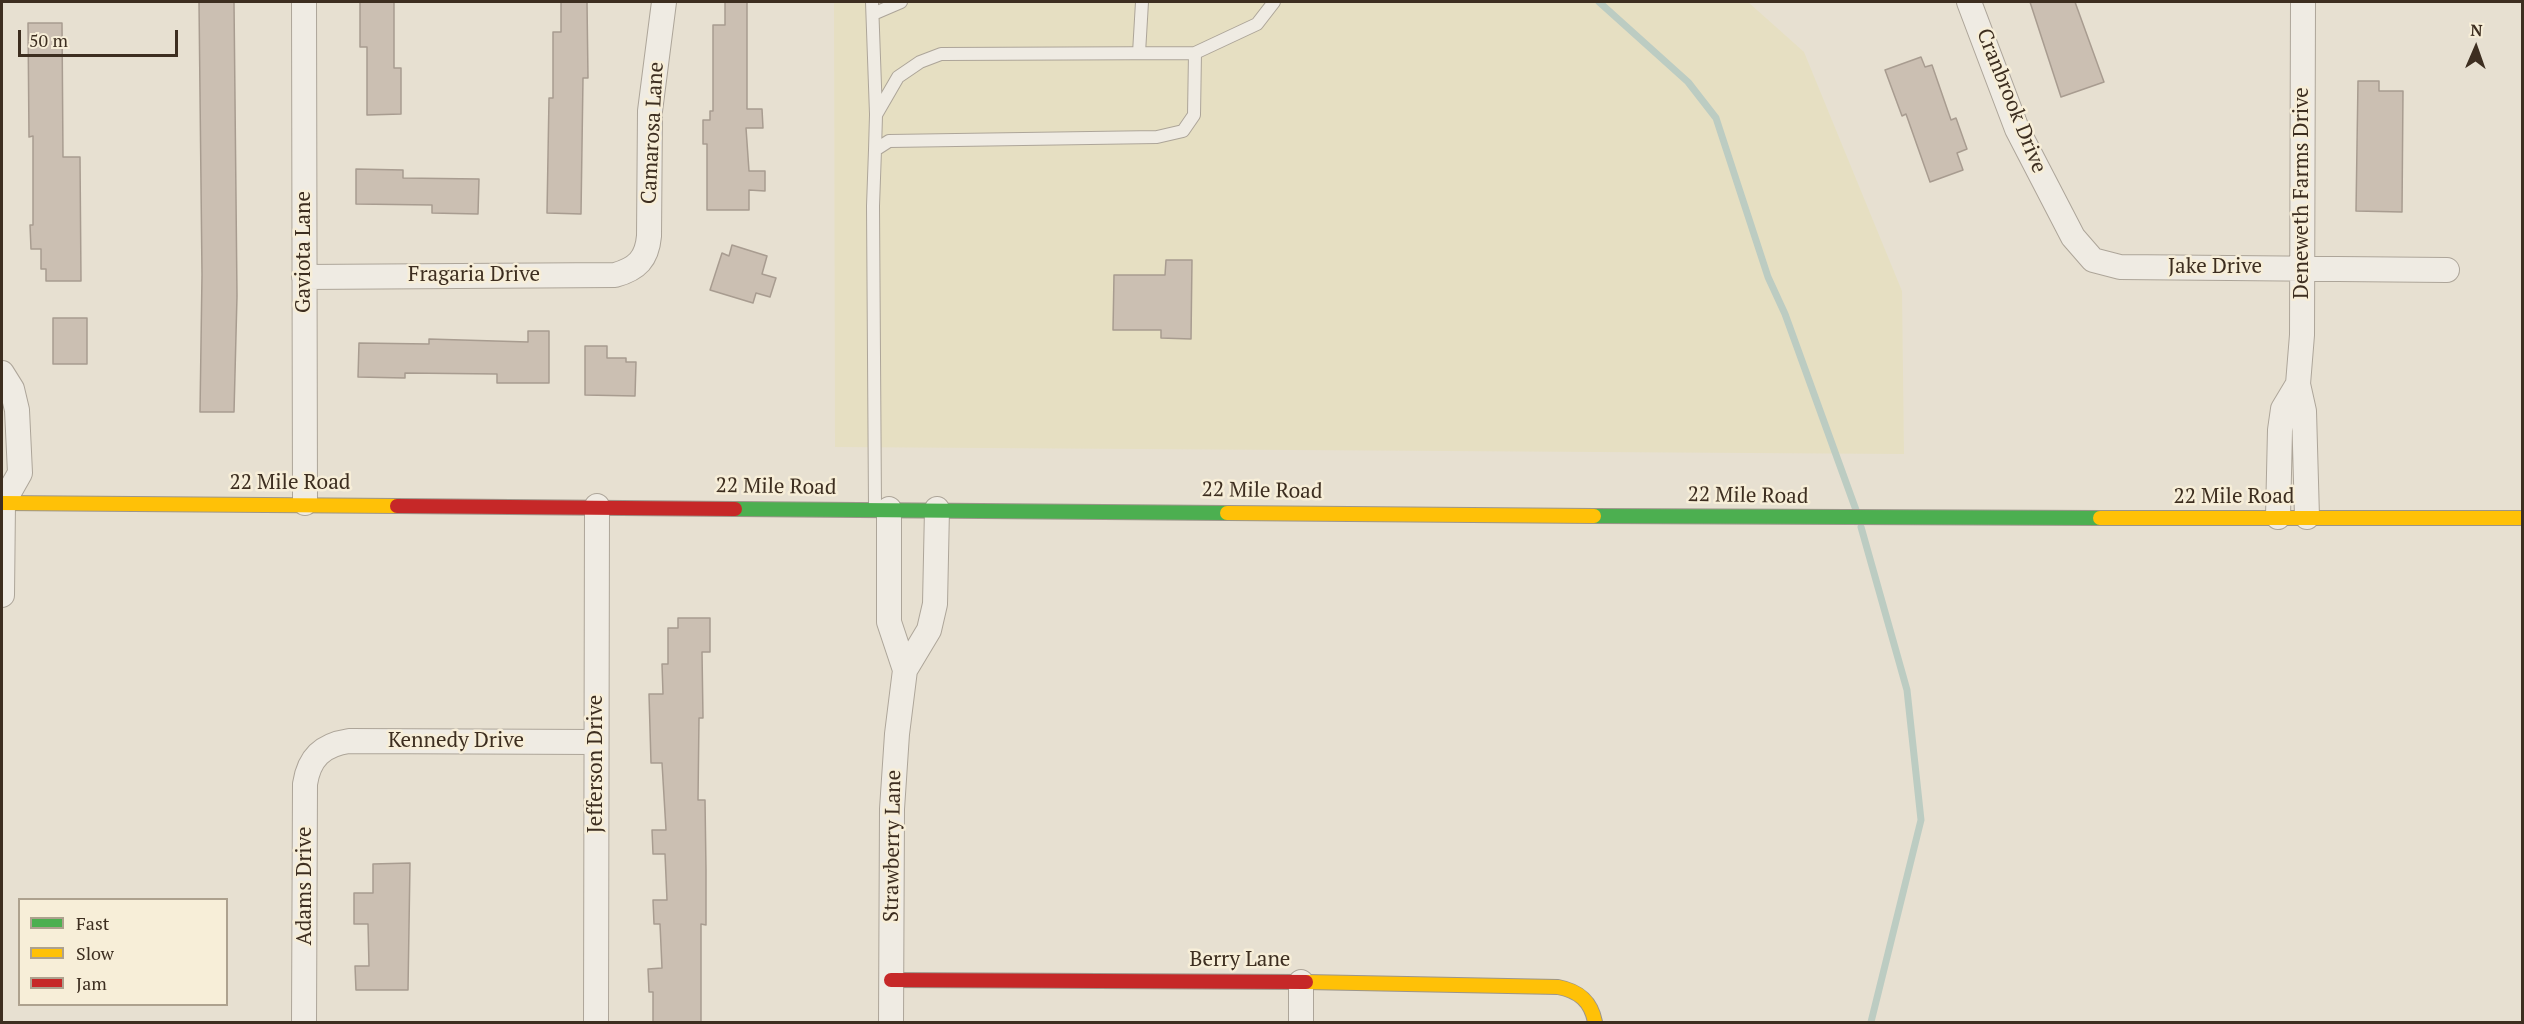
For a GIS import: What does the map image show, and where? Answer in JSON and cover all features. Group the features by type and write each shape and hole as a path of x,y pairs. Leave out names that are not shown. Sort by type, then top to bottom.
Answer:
{"street":[{"name":"Gaviota Lane","path":"304,2 305,503"},
{"name":"Camarosa Lane","path":"641,262 648,251 650,111 664,2"},
{"name":"Cranbrook Drive","path":"1969,2 2017,129 2073,237 2093,260"},
{"name":"Deneweth Farms Drive","path":"2302,2 2302,268 2298,384 2304,411 2307,518"},
{"name":"Jake Drive","path":"2093,260 2120,267 2447,270"},
{"name":"Fragaria Drive","path":"304,277 615,274 630,270 641,262"},
{"path":"2,373 12,389 17,410 20,473 2,502 2,595"},
{"name":"Deneweth Farms Drive","path":"2278,518 2280,430 2283,410 2298,384"},
{"name":"22 Mile Road","path":"2,502 1876,518 2523,518"},
{"name":"Jefferson Drive","path":"596,1023 597,506"},
{"name":"Strawberry Lane","path":"882,509 889,622 905,669"},
{"name":"Strawberry Lane","path":"891,1023 894,765 905,669 929,630 935,604 937,509"},
{"name":"Kennedy Drive","path":"318,752 327,746 349,741 596,741"},
{"name":"Adams Drive","path":"304,1023 305,784 307,771 318,752"},
{"name":"Berry Lane","path":"891,980 1301,982 1558,987 1571,989 1586,998 1593,1011 1595,1023"},
{"path":"1301,982 1301,1023"}],"lane":[{"path":"882,509 873,206 876,115 873,8 901,2"},
{"path":"1139,53 1142,2"},
{"path":"876,115 898,77 920,62 941,54 1196,53 1257,24 1274,2"},
{"path":"875,150 889,141 1157,137 1183,131 1194,114 1196,53"}],"shaded area":[{"path":"834,2 1748,2 1804,52 1902,291 1904,454 835,447"}],"building":[{"path":"199,2 234,2 237,296 234,412 200,412 202,275"},
{"path":"360,2 394,2 394,68 401,68 401,114 367,115 367,47 360,47"},
{"path":"561,2 587,2 588,78 583,78 581,214 547,213 549,98 553,98 553,32 561,32"},
{"path":"725,2 747,2 747,109 762,109 763,128 746,128 749,171 765,171 765,191 749,190 749,210 707,210 707,144 703,144 703,120 710,120 710,111 713,111 713,25 725,25"},
{"path":"2030,2 2075,2 2104,82 2061,97"},
{"path":"28,23 62,23 63,157 80,157 81,281 46,281 46,269 41,269 41,249 31,249 33,136 29,137"},
{"path":"1921,57 1925,67 1932,65 1951,120 1956,118 1967,149 1957,153 1963,170 1930,182 1906,114 1902,116 1885,70"},
{"path":"2358,81 2379,81 2379,91 2403,91 2402,212 2356,211"},
{"path":"356,169 403,170 403,178 479,179 478,214 432,213 432,205 356,204"},
{"path":"732,245 767,256 762,274 776,278 770,297 756,293 753,303 710,290 722,253 729,256"},
{"path":"1166,260 1192,260 1191,339 1161,338 1161,330 1113,330 1114,275 1165,275"},
{"path":"53,318 87,318 87,364 53,364"},
{"path":"528,331 549,331 549,383 497,383 497,374 405,373 405,378 358,377 359,343 429,344 429,339 528,342"},
{"path":"585,346 607,346 607,358 626,358 626,362 636,362 635,396 585,395"},
{"path":"678,618 710,618 710,652 702,652 703,718 699,718 698,800 705,800 706,870 706,925 701,924 701,1023 653,1023 653,992 649,992 648,969 662,968 660,924 654,924 653,900 667,900 665,854 653,854 652,830 666,830 662,763 651,763 649,694 663,694 662,664 668,664 668,628 678,628"},
{"path":"410,863 408,990 356,990 355,966 369,966 368,924 354,924 354,893 373,893 373,864"}],"waterway":[{"path":"1599,2 1688,82 1716,118 1768,277 1785,314 1856,510"},
{"path":"1861,527 1907,690 1921,820 1871,1022"}],"traffic: fast":[{"path":"735,509 1227,513"},
{"path":"1594,516 2100,518"}],"traffic: slow":[{"path":"2,503 397,506"},
{"path":"1227,513 1594,516"},
{"path":"2100,518 2522,518"},
{"path":"1306,982 1558,987 1572,991 1583,998 1595,1022"}],"traffic: jam":[{"path":"397,506 735,509"},
{"path":"891,980 1306,982"}]}
